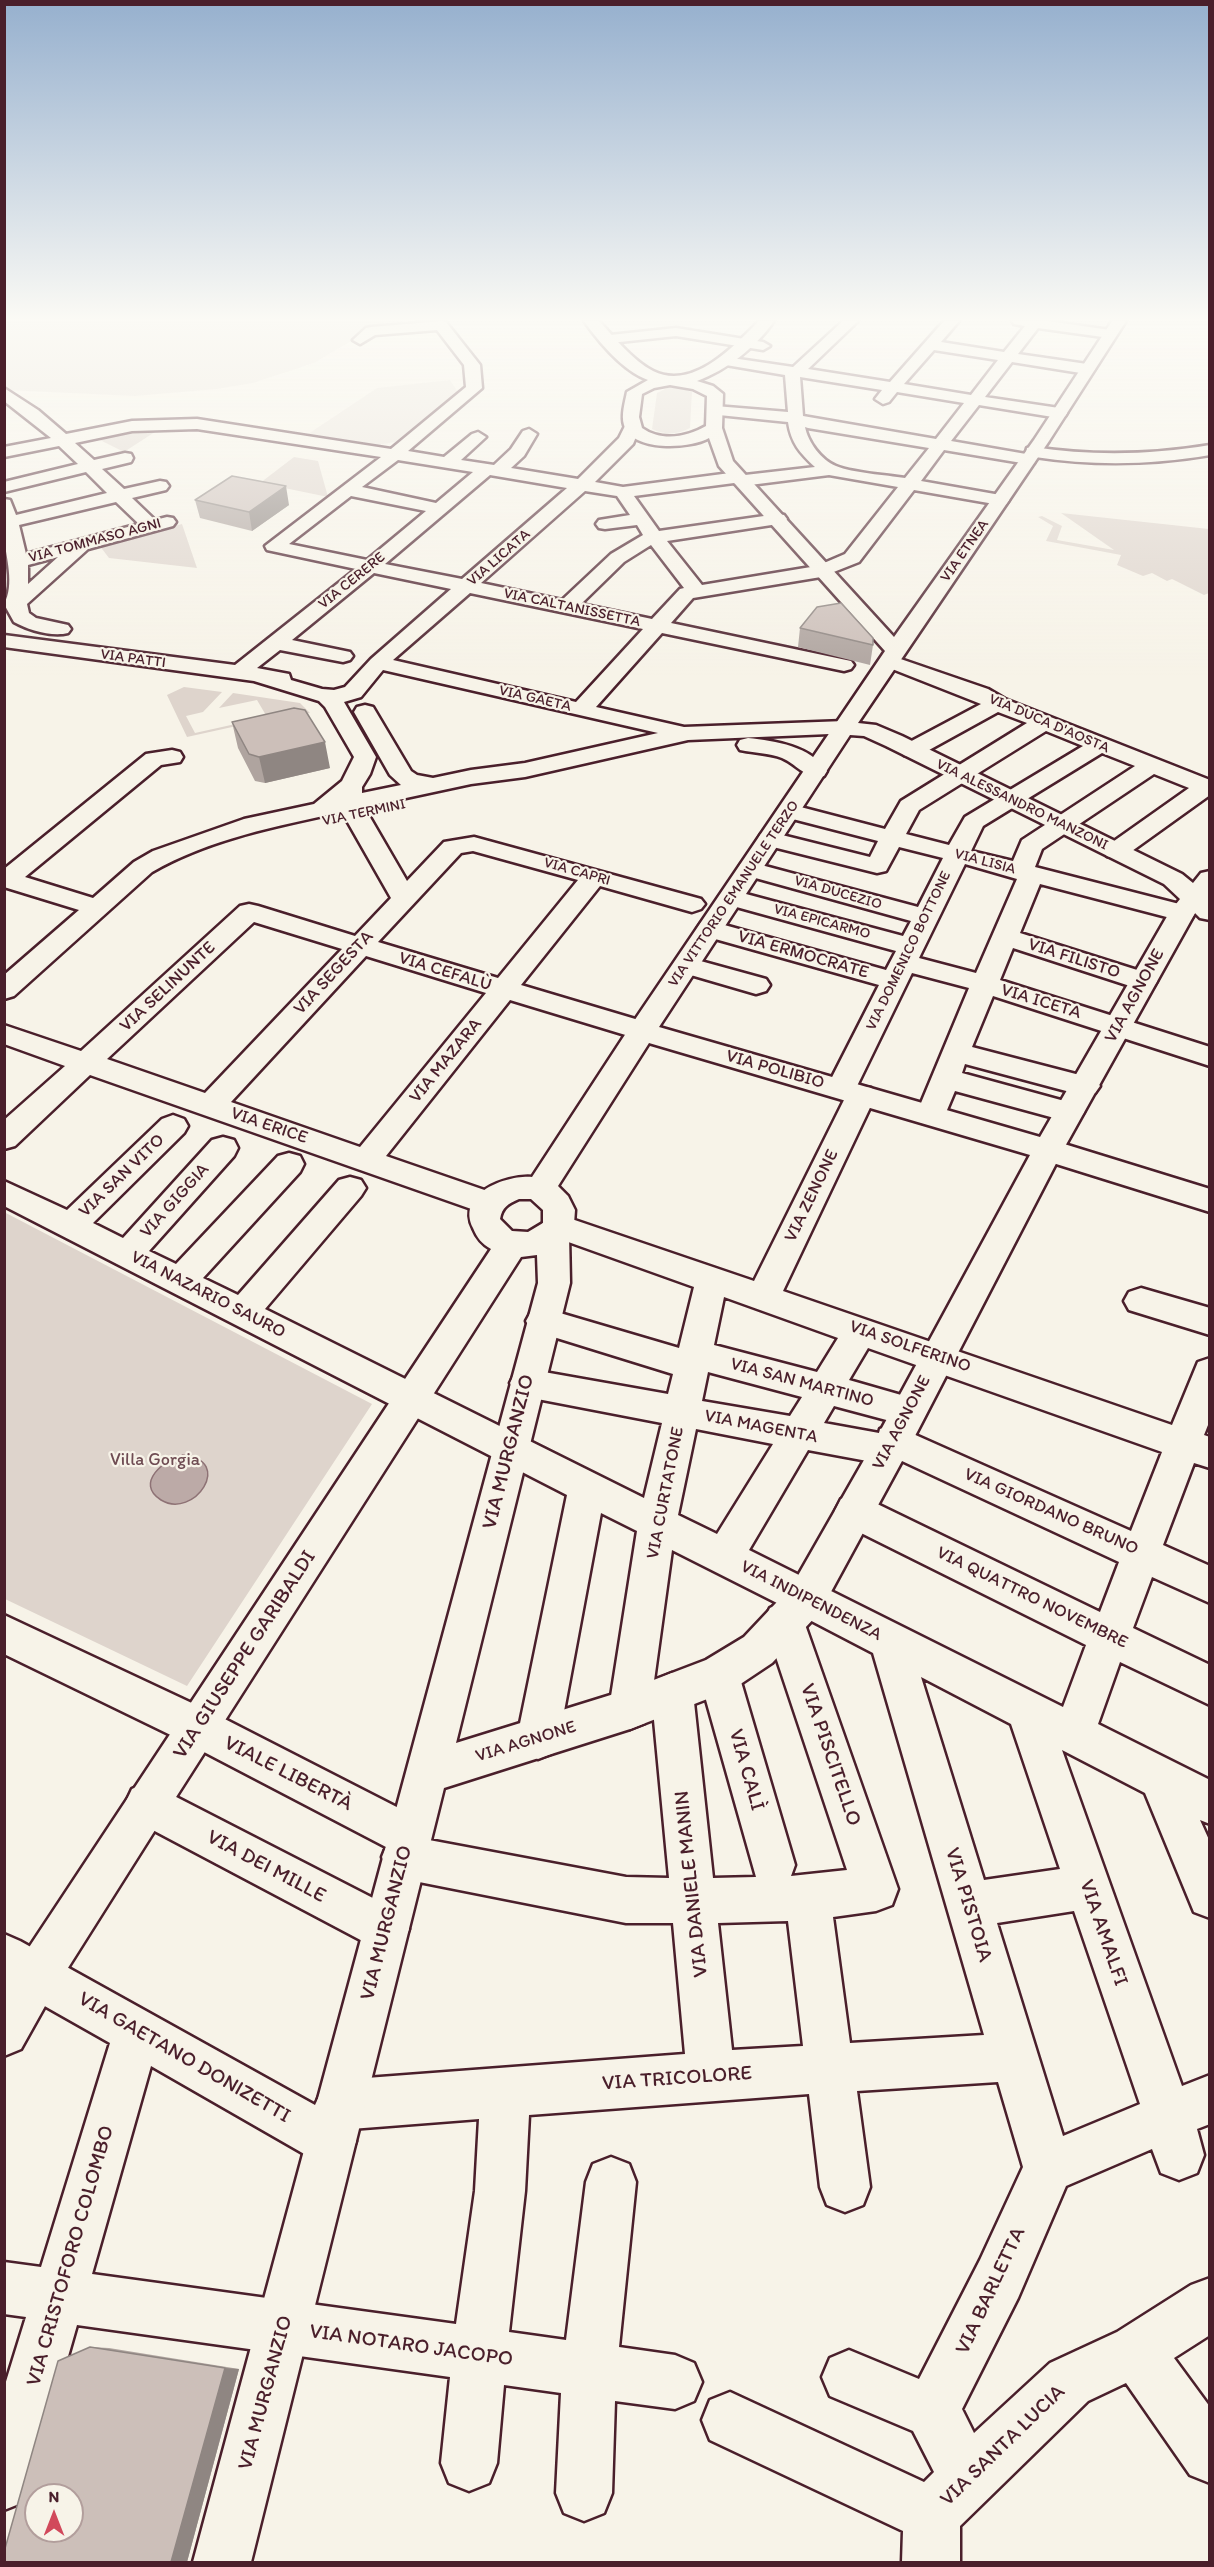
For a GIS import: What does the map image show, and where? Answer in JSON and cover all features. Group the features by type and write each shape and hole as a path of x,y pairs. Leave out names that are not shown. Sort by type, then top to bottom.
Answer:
{"street":[{"path":"4,452 54,441"},
{"path":"64,441 151,526"},
{"path":"308,441 623,492 829,470 1000,500"},
{"path":"344,494 411,441"},
{"path":"448,463 474,441"},
{"name":"VIA CERERE","path":"238,673 465,488 518,452 525,441"},
{"path":"618,451 626,441"},
{"path":"618,451 634,445 666,441 703,447 725,462 875,630 892,656"},
{"path":"718,441 725,462"},
{"path":"800,441 829,470"},
{"path":"916,441 1031,456 1115,458 1209,450"},
{"path":"623,492 654,537 696,590 821,571 852,558 943,441"},
{"name":"VIA ETNEA","path":"909,630 1041,441"},
{"name":"VIA LICATA","path":"338,681 378,663 618,451"},
{"path":"4,487 125,458"},
{"path":"63,649 74,637 66,630 33,626 18,620 13,610 18,562 6,515 160,486"},
{"path":"465,488 489,492"},
{"path":"344,494 440,508"},
{"name":"VIA CALTANISSETTA","path":"344,494 274,546 844,665"},
{"path":"535,501 558,505"},
{"path":"604,524 642,519"},
{"path":"567,607 598,574 641,542 654,537 778,519"},
{"name":"VIA TOMMASO AGNI","path":"18,562 172,521"},
{"path":"14,603 26,596 83,544"},
{"name":"VIA GAETA","path":"378,663 581,710 687,593 696,590"},
{"path":"875,630 909,630"},
{"name":"VIA VITTORIO EMANUELE TERZO","path":"540,1190 642,1031 909,630"},
{"name":"VIA PATTI","path":"4,641 262,677 338,681"},
{"path":"277,643 338,681 357,698 399,791"},
{"name":"VIA DUCA D'AOSTA","path":"892,656 980,694 997,704 1207,788"},
{"path":"338,681 334,703 365,757 372,775 383,785 399,791"},
{"path":"912,750 997,704"},
{"path":"792,730 859,706"},
{"path":"581,710 688,733"},
{"path":"604,715 629,745"},
{"path":"770,839 877,866 909,806 1043,723"},
{"name":"VIA TERMINI","path":"4,990 143,867 162,856 252,824 399,791 431,792 484,787 525,770 688,733 844,728"},
{"name":"VIA ALESSANDRO MANZONI","path":"844,728 868,730 912,750 1173,879 1199,900"},
{"name":"VIA TERMINI","path":"629,745 678,742 761,746 787,751 798,756 816,771"},
{"name":"VIA DOMENICO BOTTONE","path":"851,1092 904,964 973,822 1100,745"},
{"path":"5,880 154,759 172,757"},
{"path":"365,757 352,802 404,898"},
{"path":"919,1112 955,1054 1005,937 1026,873 1031,845 1152,766"},
{"path":"1116,851 1207,788"},
{"name":"VIA TERMINI","path":"200,842 260,835 352,802"},
{"name":"VIA LISIA","path":"789,812 860,819 892,838 1026,873 1199,900 1209,922"},
{"name":"VIA SEGESTA","path":"210,1106 453,847 462,844"},
{"name":"VIA CAPRI","path":"462,844 474,844 692,904"},
{"name":"VIA DUCEZIO","path":"750,869 927,917"},
{"name":"VIA MAZARA","path":"366,1160 594,877"},
{"path":"5,880 98,908"},
{"name":"VIA EPICARMO","path":"731,898 904,964"},
{"name":"VIA AGNONE","path":"426,1773 630,1709 719,1675 758,1650 795,1610 897,1434 1048,1150 1143,981 1199,900"},
{"name":"VIA CEFALÙ","path":"249,912 642,1031"},
{"name":"VIA SELINUNTE","path":"4,1138 249,912"},
{"name":"VIA ERMOCRATE","path":"710,929 904,964"},
{"name":"VIA FILISTO","path":"1005,937 1143,981"},
{"name":"VIA ICETA","path":"904,964 985,984 1209,1057"},
{"path":"686,965 756,985"},
{"name":"VIA POLIBIO","path":"642,1031 1048,1150 1209,1201"},
{"name":"VIA ERICE","path":"4,1034 488,1203"},
{"path":"955,1054 1085,1086"},
{"path":"955,1054 1070,1112"},
{"name":"VIA ZENONE","path":"763,1297 851,1092"},
{"name":"VIA SAN VITO","path":"70,1226 173,1126"},
{"name":"VIA GIGGIA","path":"127,1254 223,1148"},
{"path":"180,1281 289,1164"},
{"path":"243,1312 350,1188"},
{"path":"528,1188 540,1190 551,1196 558,1205 561,1216 555,1229 531,1244 512,1244 490,1233 484,1224 484,1213 488,1203 505,1191 528,1188"},
{"name":"VIA NAZARIO SAURO","path":"4,1192 412,1398"},
{"name":"VIA SOLFERINO","path":"555,1229 609,1244 712,1279 1197,1448"},
{"name":"VIA MURGANZIO","path":"222,2562 554,1283 555,1229"},
{"name":"VIA GIUSEPPE GARIBALDI","path":"4,2032 21,1965 147,1804 512,1244"},
{"name":"VIA CURTATONE","path":"630,1709 657,1523 712,1279"},
{"path":"1141,1301 1209,1322"},
{"name":"VIA SAN MARTINO","path":"543,1321 694,1360 824,1389 897,1434"},
{"path":"724,1557 861,1330"},
{"path":"1073,1734 1142,1553 1197,1448 1209,1372"},
{"name":"VIA MAGENTA","path":"527,1383 798,1434 897,1434"},
{"name":"VIA INDIPENDENZA","path":"412,1398 724,1557 795,1610 890,1642 1209,1803"},
{"name":"VIA GIORDANO BRUNO","path":"897,1434 1209,1585"},
{"path":"538,1738 588,1487"},
{"name":"VIA QUATTRO NOVEMBRE","path":"854,1511 1209,1686"},
{"name":"VIA PISCITELLO","path":"795,1610 876,1889"},
{"name":"VIALE LIBERTÀ","path":"4,1634 198,1727 407,1846 626,1900 808,1898 876,1889"},
{"name":"VIA PISTOIA","path":"890,1642 1048,2168"},
{"name":"VIA CALÌ","path":"719,1675 773,1864"},
{"name":"VIA DANIELE MANIN","path":"672,1693 711,2076"},
{"name":"VIA AMALFI","path":"1027,1711 1087,1887 1186,2124"},
{"path":"1160,1778 1209,1896"},
{"name":"VIA DEI MILLE","path":"147,1804 386,1929"},
{"path":"968,1905 1087,1887"},
{"path":"808,1898 831,2068 844,2187"},
{"name":"VIA GAETANO DONIZETTI","path":"21,1965 137,2031 336,2123"},
{"name":"VIA CRISTOFORO COLOMBO","path":"4,2482 137,2031"},
{"name":"VIA TRICOLORE","path":"336,2123 505,2093 711,2076 1014,2057"},
{"path":"469,2463 479,2356 500,2191 505,2093"},
{"path":"1048,2168 1186,2124"},
{"name":"VIA BARLETTA","path":"932,2412 999,2279 1048,2168"},
{"path":"584,2493 589,2372 610,2182"},
{"name":"VIA NOTARO JACOPO","path":"4,2288 589,2372 675,2382"},
{"name":"VIA SANTA LUCIA","path":"943,2519 1069,2382 1136,2351 1209,2304"},
{"path":"1136,2351 1209,2454"},
{"path":"730,2420 943,2519 941,2426 932,2412 849,2377"}],"shaded area":[{"path":"351,441 397,441 378,445"},
{"path":"183,1455 198,1459 206,1467 208,1477 204,1487 186,1502 174,1504 161,1500 153,1493 151,1479 168,1461"}],"green space":[{"path":"102,441 141,441 124,452"},
{"path":"294,457 318,461 328,497 260,483"},
{"path":"1061,513 1209,529 1209,593 1204,595 1172,579 1167,581 1152,573 1143,576 1117,565 1121,555 1046,541 1053,526 1038,517 1042,516 1062,526 1057,540 1114,550"},
{"path":"182,524 197,568 109,558 99,545"},
{"path":"184,687 222,692 203,712 186,716 195,733 267,717 257,700 219,708 233,693 300,703 310,713 291,714 187,737 167,695"},
{"name":"Villa Gorgia","path":"4,1212 372,1404 187,1686 5,1599"}],"building":[{"path":"232,476 286,486 249,512 195,500"},
{"path":"841,603 873,638 873,645 800,628 817,607"},
{"path":"294,708 305,710 325,742 259,757 249,754 232,722"},
{"path":"90,2347 225,2368 171,2562 4,2562 4,2552 58,2361"}]}
